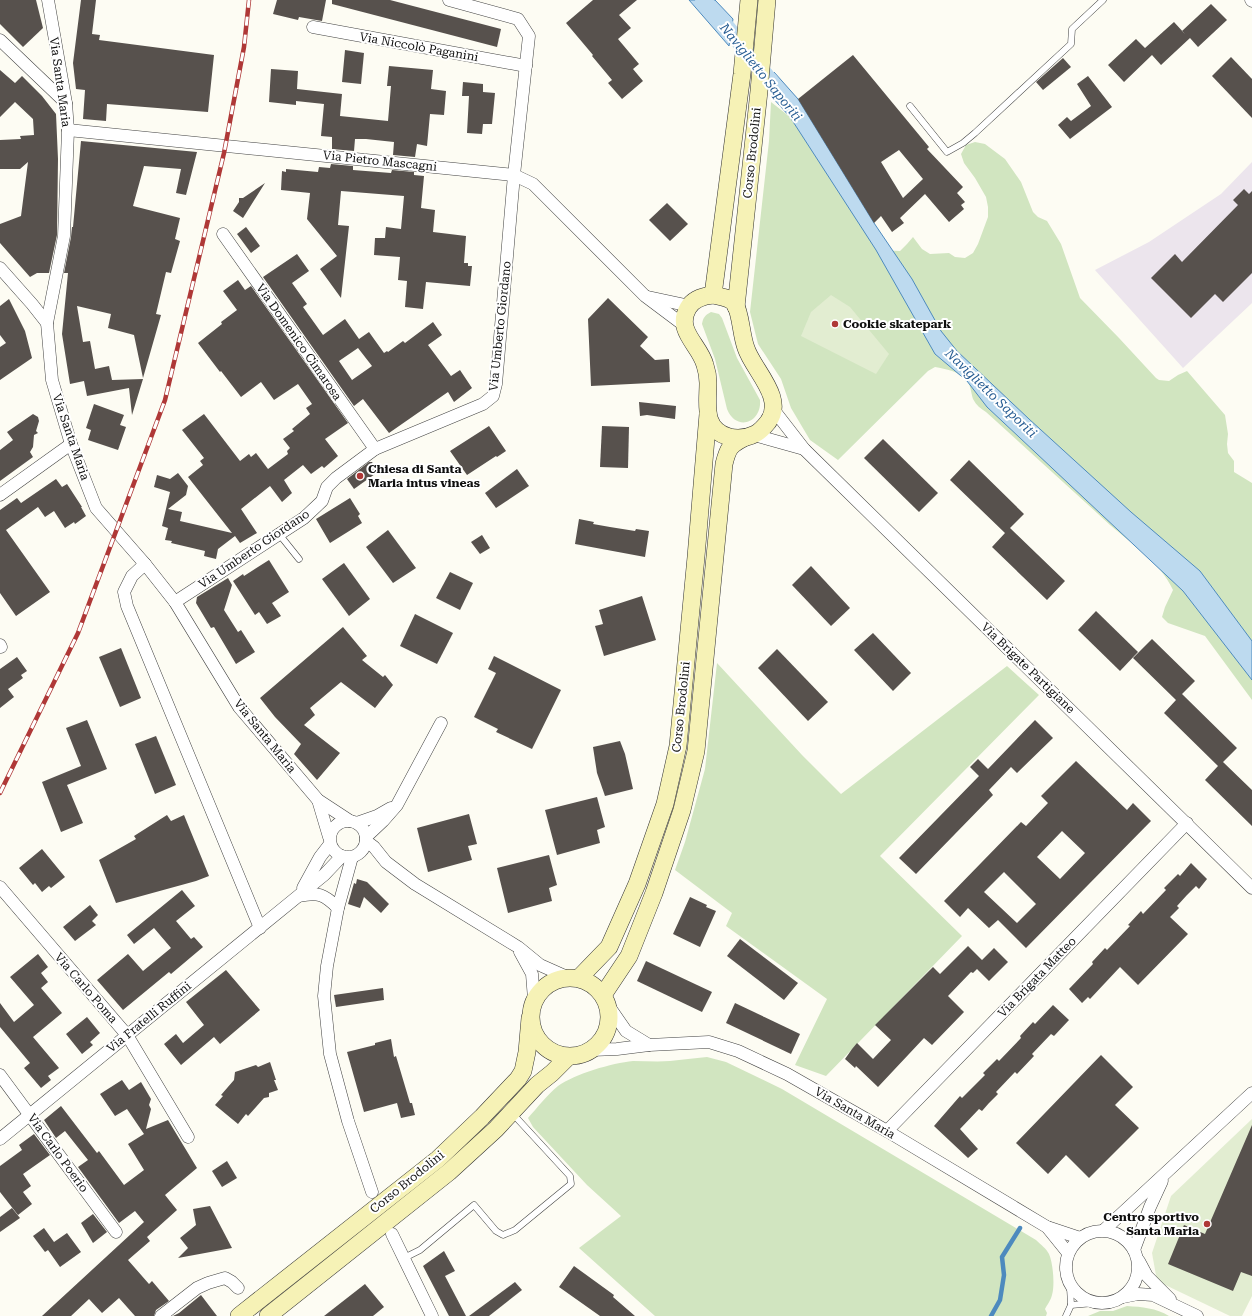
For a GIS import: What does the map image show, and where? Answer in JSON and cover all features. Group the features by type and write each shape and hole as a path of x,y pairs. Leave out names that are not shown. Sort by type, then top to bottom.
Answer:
{"main road":[{"name":"Corso Brodolini","path":"713,295 742,70 749,0"},
{"name":"Corso Brodolini","path":"606,1000 629,956 654,893 682,810 696,750 724,464 727,451 732,444 760,432 770,419 773,409 773,400 769,388 751,360 746,349 742,335 740,318 736,307 763,52 767,0"},
{"path":"685,326 683,323 684,315 695,300 704,296 713,295 726,298 734,303 736,307"},
{"name":"Corso Brodolini","path":"240,1316 438,1159 482,1117 518,1079 523,1071 534,999 548,984 573,978 609,947 637,884 667,796 678,746 708,414 708,382 705,364 685,326"},
{"path":"708,414 713,424 721,434 736,438 749,436"},
{"path":"573,978 593,984 606,1000 610,1018 608,1030 602,1041 592,1050"},
{"name":"Corso Brodolini","path":"530,1018 536,1037 549,1051 568,1057"},
{"name":"Corso Brodolini","path":"268,1316 449,1172 496,1129 537,1085 568,1057 592,1050"}],"street":[{"name":"Via Santa Maria","path":"48,0 66,103 68,130 64,236 47,323 52,380 71,444 96,508 146,564 175,602 240,707 318,800 353,822"},
{"name":"Via Umberto Giordano","path":"175,602 304,518 322,501 327,487 336,478 375,450 483,404 493,396 496,384 514,175 529,36 518,19 449,0"},
{"name":"Via Niccolò Paganini","path":"313,27 526,66"},
{"path":"0,40 66,103"},
{"name":"Via Pietro Mascagni","path":"68,130 514,175 532,184 645,296 685,326"},
{"name":"Via Domenico Cimarosa","path":"223,234 375,450"},
{"path":"0,268 47,323"},
{"path":"645,296 690,306"},
{"name":"Via Brigate Partigiane","path":"773,409 804,449 1252,888"},
{"name":"Via Brigate Partigiane","path":"749,436 804,449"},
{"path":"0,495 71,444"},
{"path":"146,564 132,576 124,592 127,606 260,928"},
{"path":"372,1192 348,1121 330,1054 324,996 327,966 350,856 364,848 366,839 397,805 441,723"},
{"name":"Via Santa Maria","path":"318,800 330,840"},
{"path":"386,862 338,855 333,850 330,840 332,830 336,824 343,821 353,822 376,816 397,805"},
{"path":"353,822 362,828 366,839 386,862 415,884 518,947 540,965 573,978"},
{"name":"Via Brigata Matteo","path":"887,1131 1187,823"},
{"name":"Via Fratelli Ruffini","path":"298,896 330,840"},
{"name":"Via Fratelli Ruffini","path":"0,1139 298,896 350,856"},
{"name":"Via Carlo Poma","path":"0,887 127,1035 188,1137"},
{"path":"298,896 310,894 319,895 328,898 338,908"},
{"path":"518,947 532,974 534,999"},
{"path":"606,1000 626,1031 649,1045"},
{"name":"Via Santa Maria","path":"592,1050 709,1042 738,1051 787,1074 887,1131 1047,1227 1080,1238"},
{"name":"Via Carlo Poerio","path":"0,1075 116,1232"},
{"path":"1104,1230 1252,1093"},
{"path":"1122,1298 1130,1290 1136,1280 1138,1269 1136,1254 1150,1207 1164,1176"},
{"name":"Via Santa Maria","path":"1047,1227 1068,1253"},
{"path":"1179,1306 1147,1276 1127,1240 1116,1233 1104,1230 1091,1232 1073,1244 1068,1253 1065,1264 1066,1276 1070,1287 1080,1297 1094,1303 1108,1303 1138,1294 1153,1295 1179,1306 1197,1316"},
{"path":"392,1234 432,1316"},
{"path":"161,1316 197,1288 208,1283 225,1278 238,1288"}],"lane":[{"path":"910,106 948,152 975,133 1071,44 1072,29 1103,0"},
{"path":"279,534 299,559"},
{"path":"404,1258 420,1250 474,1204 496,1231 503,1235 515,1230 571,1184 570,1176 511,1112"},
{"path":"1066,1316 1071,1305 1070,1287"},
{"path":"1071,1305 1094,1303"}],"shaded area":[{"path":"1252,162 1252,303 1183,368 1095,270 1149,242 1221,194"}],"green space":[{"path":"771,102 790,117 877,250 900,251 913,237 922,249 930,254 949,253 955,257 965,258 973,253 988,217 988,207 986,197 964,163 961,154 966,145 975,142 985,144 1005,159 1021,182 1033,212 1038,217 1047,221 1061,244 1080,298 1156,378 1159,380 1169,381 1187,371 1225,415 1228,434 1228,453 1234,461 1234,472 1252,483 1252,700 1205,636 1168,623 1162,617 1173,590 1161,570 1145,554 1110,525 979,407 973,399 968,383 960,375 952,371 935,367 928,371 838,460 810,440 791,408 781,379 758,344 750,312 769,141"},
{"name":"Cookie skatepark","path":"831,295 850,307 889,354 876,374 801,336 811,312"},
{"path":"711,312 719,314 722,318 737,358 760,400 760,408 757,414 748,422 736,421 727,409 715,359 702,324 707,314"},
{"path":"717,663 802,755 841,794 1007,666 1039,695 880,856 962,936 826,1076 795,1065 827,999 726,926 732,913 675,870 685,842 705,769"},
{"path":"707,1057 726,1062 782,1089 1036,1240 1048,1252 1052,1268 1053,1291 1051,1299 1045,1309 1047,1313 1046,1316 655,1316 579,1248 621,1216 587,1185 533,1127 528,1118 546,1097 558,1086 574,1077 594,1070 633,1061 665,1061"},
{"name":"Centro sportivo Santa Maria","path":"1252,1119 1252,1296 1242,1316 1230,1316 1157,1281 1152,1253 1171,1196"},
{"path":"1127,1306 1143,1307 1169,1316 1088,1316 1100,1311 1113,1311"}],"water":[{"path":"689,0 715,0 733,19 729,46"},
{"path":"774,72 798,99 874,223 912,279 941,331 957,351 1029,419 1131,512 1200,571 1252,641 1252,680 1183,591 987,407 967,381 935,354 876,250 790,117 772,97"}],"building":[{"path":"0,0 36,0 43,28 23,47 0,24"},
{"path":"81,0 96,0 92,34 100,35 99,40 214,55 208,112 107,104 106,121 83,119 85,90 76,89 73,63"},
{"path":"277,0 326,0 322,21 299,17 298,20 273,14"},
{"path":"332,0 390,0 501,29 497,47 332,4"},
{"path":"593,0 637,0 619,15 631,28 618,39 639,64 633,69 643,81 622,99 608,83 612,80 566,23"},
{"path":"1211,4 1227,20 1198,47 1190,38 1161,65 1152,55 1124,82 1108,65 1136,39 1145,48 1174,22 1182,31"},
{"path":"345,50 364,53 361,84 342,82"},
{"path":"853,55 929,147 927,149 963,187 957,193 965,202 961,205 964,209 949,222 925,194 900,218 904,223 892,232 881,216 874,223 798,99","holes":["899,150 923,179 903,198 881,162"]},
{"path":"1231,57 1252,79 1252,118 1212,76"},
{"path":"1063,58 1071,67 1043,90 1036,82"},
{"path":"389,66 433,70 431,89 446,91 444,115 430,114 427,146 417,144 415,157 393,155 394,142 366,139 355,139 354,151 332,149 332,137 321,136 324,104 296,101 296,105 269,102 271,69 298,71 297,89 342,94 340,116 388,121 391,86 387,86"},
{"path":"0,70 15,83 22,76 42,96 56,114 58,159 57,235 49,273 37,273 30,277 0,243 0,224 21,216 28,162 20,169 0,169 0,140 21,139 20,136 34,135 33,119 15,102 0,117"},
{"path":"1088,76 1112,107 1070,139 1058,125 1067,117 1071,121 1091,106 1077,84"},
{"path":"463,82 483,84 483,92 495,93 492,124 483,124 482,134 467,133 469,96 462,96"},
{"path":"81,141 197,152 186,195 176,193 181,169 144,166 133,206 180,218 175,239 180,241 171,273 166,272 156,314 161,315 143,378 134,335 108,328 111,314 77,306 83,342 90,341 95,369 109,366 112,380 143,379 132,415 129,388 87,396 84,381 70,384 62,334 68,273 64,273 73,227"},
{"path":"331,164 353,166 353,170 391,173 392,170 414,172 414,175 424,176 421,208 435,210 433,232 466,236 464,263 468,263 468,266 472,266 470,286 426,282 423,309 405,307 407,281 398,280 400,257 374,255 375,238 385,238 386,227 401,229 404,196 341,191 338,225 349,226 341,298 320,269 337,256 307,219 310,193 281,190 282,171 286,172 286,169 318,172 319,167 330,168"},
{"path":"265,183 243,218 233,211 239,202 239,198 243,198"},
{"path":"1244,189 1249,194 1252,191 1252,273 1223,302 1215,294 1191,318 1151,278 1175,254 1182,262 1238,205 1233,200"},
{"path":"667,203 688,224 670,241 649,220"},
{"path":"246,227 260,246 251,253 237,234"},
{"path":"297,254 309,271 292,283 307,304 303,307 323,335 345,319 359,339 369,332 384,353 387,351 388,352 403,341 405,343 433,322 442,335 428,345 451,376 460,370 472,388 454,402 448,392 389,433 363,399 354,406 263,277","holes":["358,348 372,366 352,380 339,361"]},
{"path":"238,280 245,290 251,286 348,423 325,439 338,456 324,468 322,466 311,474 303,465 284,480 292,493 282,502 270,486 241,509 257,533 240,543 235,536 218,549 216,559 204,556 205,551 171,543 172,541 165,540 168,528 162,526 170,492 154,487 157,475 170,479 178,473 188,486 186,495 168,509 182,512 180,521 232,533 188,477 203,465 200,461 204,458 182,430 204,414 240,461 249,454 251,457 256,453 268,469 288,454 287,451 290,448 283,439 294,431 292,429 310,414 306,408 312,404 298,384 274,400 261,382 241,397 198,343 237,310 223,291"},
{"path":"608,298 648,337 640,346 655,360 669,359 670,382 591,386 588,319"},
{"path":"9,299 25,331 32,358 0,380 0,347 6,343 0,335 0,306"},
{"path":"639,402 676,406 675,419 647,415 640,416"},
{"path":"94,404 124,415 120,425 126,427 118,450 88,440 91,430 86,428"},
{"path":"33,414 38,417 39,421 36,431 38,433 34,435 33,447 30,452 33,457 0,481 0,450 13,440 7,432"},
{"path":"489,426 506,451 467,475 450,451"},
{"path":"602,426 629,427 628,468 600,467"},
{"path":"883,439 938,493 919,512 864,458"},
{"path":"969,460 1024,514 1010,528 1065,581 1047,600 992,547 1005,533 950,480"},
{"name":"Chiesa di Santa Maria intus vineas","path":"369,462 372,462 375,467 375,474 354,489 347,479"},
{"path":"517,469 529,486 496,508 485,493"},
{"path":"56,479 62,487 67,484 86,516 75,524 74,522 65,528 54,511 45,517 38,507 6,530 50,592 16,616 0,593 0,510 17,498 21,503"},
{"path":"350,498 360,514 358,516 362,523 330,543 316,519"},
{"path":"579,519 594,522 593,524 610,527 635,531 636,529 649,531 645,557 575,544"},
{"path":"388,530 416,568 393,583 366,547"},
{"path":"482,535 490,548 480,554 471,542"},
{"path":"269,560 289,592 272,603 281,616 267,624 259,612 255,615 233,581 243,574 244,576"},
{"path":"344,563 370,599 349,616 322,579"},
{"path":"811,566 850,608 831,626 792,585"},
{"path":"450,572 473,583 460,610 436,598"},
{"path":"228,578 232,585 224,610 238,632 241,630 255,652 236,664 214,627 211,628 196,603 197,597"},
{"path":"642,596 656,640 604,656 595,626 603,624 599,610"},
{"path":"1096,611 1138,652 1120,671 1078,630"},
{"path":"415,614 453,633 437,664 400,646"},
{"path":"343,627 367,656 362,660 383,677 385,675 393,685 375,708 341,682 310,708 315,715 304,725 340,753 317,780 294,754 301,744 275,717 260,698"},
{"path":"873,633 911,673 893,691 854,650"},
{"path":"1152,639 1195,681 1182,694 1237,748 1223,762 1252,790 1252,826 1205,780 1218,766 1164,713 1176,700 1133,658"},
{"path":"121,648 141,698 120,707 99,657"},
{"path":"777,649 828,702 808,721 758,668"},
{"path":"494,656 561,690 532,749 496,732 498,729 474,717 496,673 488,669"},
{"path":"17,657 27,671 21,675 23,678 8,689 14,697 0,708 0,669"},
{"path":"87,720 107,769 67,785 83,823 61,832 42,782 81,766 66,728"},
{"path":"1035,720 1053,738 1017,773 1011,767 989,790 993,795 916,874 899,858 979,776 970,767 978,759 988,769"},
{"path":"156,736 176,785 155,794 135,744"},
{"path":"620,741 625,754 633,789 605,796 597,773 593,747"},
{"path":"1076,761 1127,810 1133,803 1151,821 1026,948 998,920 989,928 968,908 960,917 944,901 1021,822 1026,826 1048,803 1041,796","holes":["1062,831 1085,853 1060,879 1037,857","1004,872 1036,904 1017,923 984,892"]},
{"path":"597,797 605,827 597,830 600,843 557,855 545,810"},
{"path":"469,814 477,844 468,846 472,860 428,872 417,828"},
{"path":"167,815 171,821 184,815 209,876 116,903 99,860 136,839 134,836"},
{"path":"42,849 65,877 51,888 49,886 42,892 35,883 33,885 19,868"},
{"path":"549,855 557,885 549,888 552,901 508,913 497,868"},
{"path":"1191,863 1207,879 1199,889 1196,886 1187,895 1177,906 1179,908 1170,917 1188,934 1138,985 1120,967 1090,999 1088,997 1082,1003 1069,989 1093,964 1092,962 1105,948 1107,950 1130,926 1128,925 1141,911 1143,914 1166,890 1164,888 1178,874 1180,876"},
{"path":"357,879 367,882 389,904 381,913 364,897 360,908 348,904 354,883 356,884"},
{"path":"182,890 195,906 176,921 191,939 194,937 203,947 171,974 169,972 123,1010 97,980 128,954 143,971 171,948 154,928 134,944 127,935"},
{"path":"690,897 707,905 706,907 716,911 700,947 673,934"},
{"path":"90,905 98,915 92,921 96,925 75,941 63,927"},
{"path":"740,939 798,983 784,1000 727,956"},
{"path":"968,946 982,960 994,948 1008,962 989,981 977,969 973,973 971,972 948,996 964,1012 932,1045 924,1038 878,1087 856,1066 855,1068 845,1059 857,1043 873,1059 891,1040 875,1025 933,967 940,974"},
{"path":"38,954 48,967 41,973 48,982 41,988 62,1013 33,1037 59,1068 48,1076 51,1080 41,1088 24,1068 30,1063 0,1027 0,1003 14,1022 34,1005 10,977"},
{"path":"646,961 712,992 702,1012 637,981"},
{"path":"226,970 260,1010 220,1044 214,1037 181,1065 164,1044 176,1034 183,1043 204,1025 186,1002"},
{"path":"383,988 384,1000 336,1007 334,995"},
{"path":"735,1003 800,1034 791,1054 726,1023"},
{"path":"1053,1005 1069,1020 1054,1036 1051,1034 1032,1054 1034,1056 1017,1074 1015,1072 996,1092 998,1094 982,1111 979,1109 960,1129 978,1149 968,1158 934,1126 960,1096 962,1098 985,1075 983,1073 997,1059 999,1061 1021,1038 1020,1036 1033,1022 1035,1024"},
{"path":"87,1017 100,1033 90,1042 93,1045 82,1054 66,1034"},
{"path":"391,1039 394,1057 396,1056 415,1115 401,1118 397,1103 364,1112 347,1052 375,1045 375,1043"},
{"path":"1101,1055 1133,1087 1115,1105 1139,1128 1089,1178 1066,1155 1048,1174 1016,1143"},
{"path":"270,1062 278,1090 269,1093 269,1097 264,1098 248,1116 246,1114 238,1124 215,1105 223,1096 221,1095 234,1080 235,1072 256,1065 258,1067"},
{"path":"122,1080 129,1090 141,1082 151,1099 149,1105 151,1109 146,1129 168,1120 197,1168 165,1195 177,1210 147,1237 150,1241 128,1260 149,1284 152,1281 169,1301 156,1310 154,1316 135,1316 119,1298 102,1313 89,1299 71,1316 42,1316 144,1222 135,1211 119,1223 78,1167 88,1160 65,1131 56,1138 44,1120 61,1106 97,1153 99,1151 124,1185 144,1170 128,1144 144,1134 127,1109 115,1116 100,1094"},
{"path":"1252,1125 1252,1276 1241,1272 1233,1291 1168,1264 1184,1225 1205,1234"},
{"path":"34,1134 50,1155 23,1174 31,1186 23,1192 32,1204 18,1215 0,1192 0,1166 22,1150 19,1145"},
{"path":"227,1161 237,1178 222,1187 212,1171"},
{"path":"210,1206 232,1248 178,1258 188,1248 180,1238 196,1225 193,1209"},
{"path":"12,1208 20,1218 0,1232 0,1217"},
{"path":"93,1214 107,1232 93,1243 81,1223"},
{"path":"44,1228 54,1242 67,1233 81,1252 60,1267 48,1250 45,1252 33,1236"},
{"path":"444,1251 455,1271 445,1276 466,1316 449,1316 423,1266"},
{"path":"574,1266 614,1295 613,1297 635,1316 600,1316 559,1287"},
{"path":"515,1282 522,1290 489,1316 469,1316"},
{"path":"365,1284 384,1307 373,1316 324,1316"},
{"path":"201,1295 217,1316 173,1316 179,1313"}],"waterway":[{"name":"Naviglietto Saporiti","path":"703,0 727,27 786,100"},
{"path":"991,1316 1000,1300 1004,1275 1002,1257 1020,1228"}],"railway":[{"path":"0,793 78,633 165,400 224,153 244,47 249,0"}],"place":[{"name":"Cookie skatepark","path":"835,324"},
{"name":"Chiesa di Santa Maria intus vineas","path":"360,476"},
{"name":"Centro sportivo Santa Maria","path":"1207,1224"}]}
